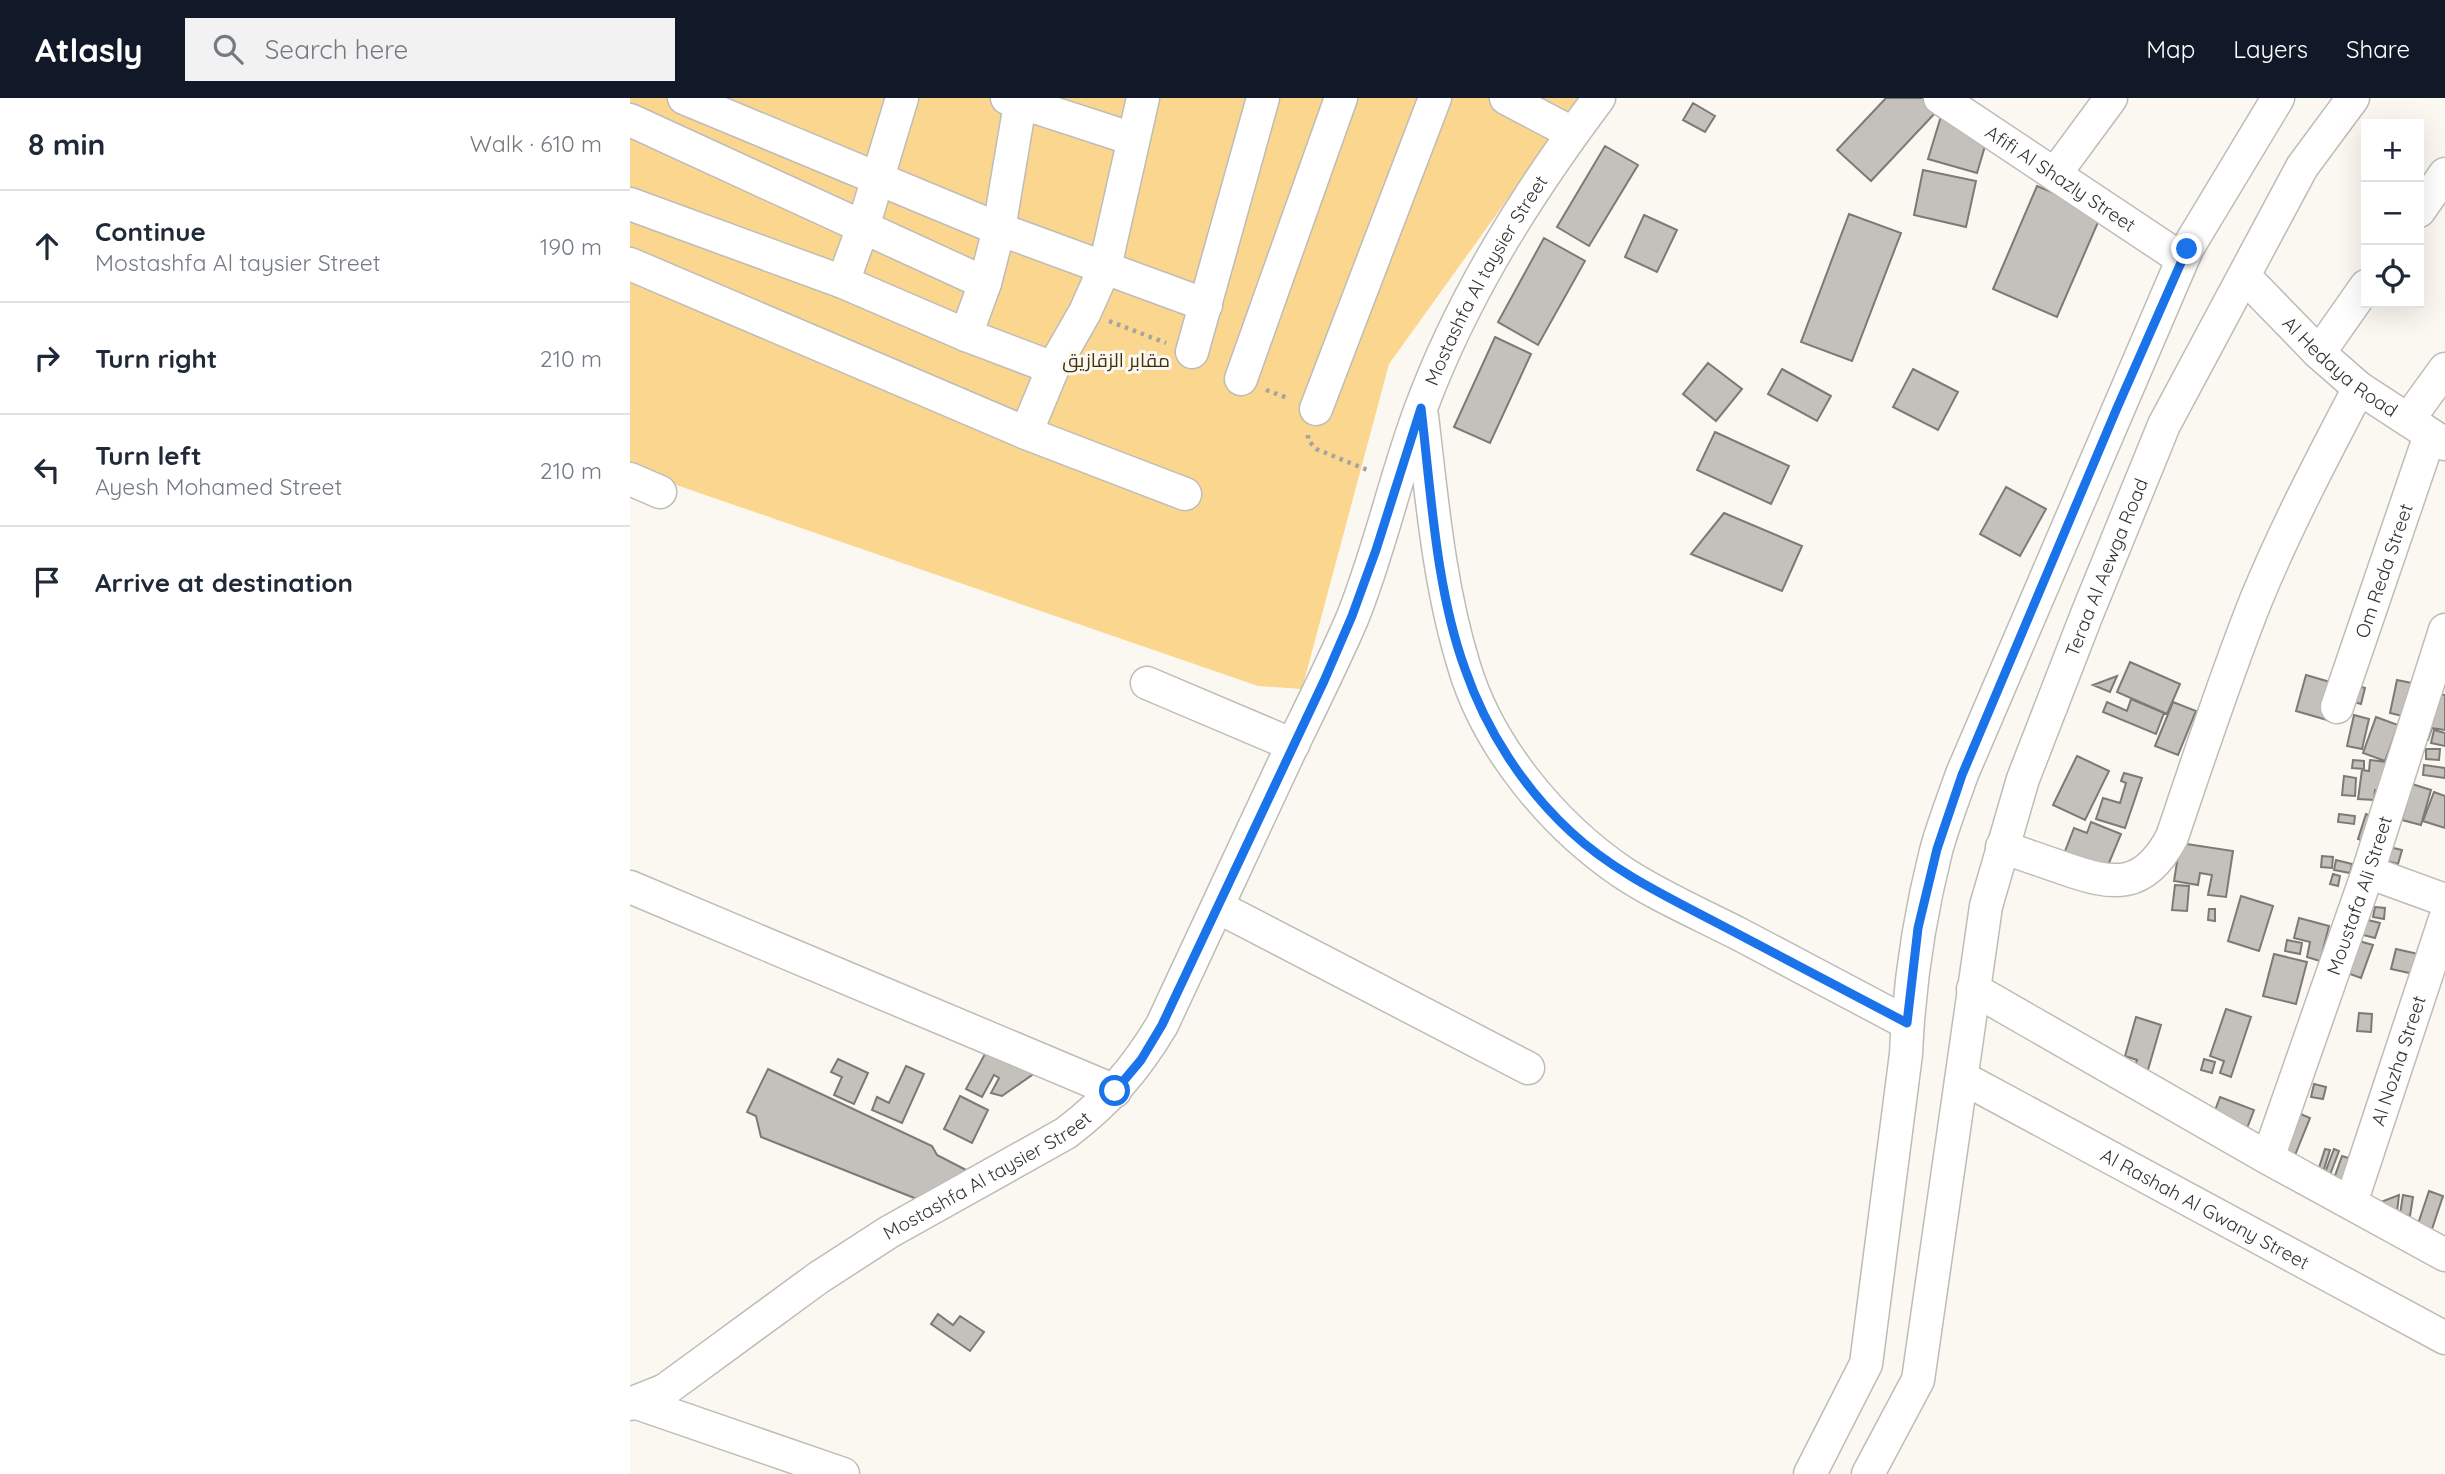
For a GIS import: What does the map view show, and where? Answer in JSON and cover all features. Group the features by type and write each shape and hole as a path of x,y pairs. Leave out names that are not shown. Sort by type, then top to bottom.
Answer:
{"street":[{"path":"684,98 999,229 1206,306"},
{"path":"843,282 863,227 902,98"},
{"path":"1026,433 1053,368 1085,312 1105,267 1143,98"},
{"path":"1192,352 1263,98"},
{"path":"1241,379 1341,98"},
{"path":"1316,409 1435,98"},
{"name":"Mostashfa Al taysier Street","path":"634,1404 665,1390 818,1278 879,1238 1066,1133 1115,1091 1141,1060 1162,1025 1352,616 1421,408 1451,335 1487,265 1527,198 1599,98"},
{"name":"Afifi Al Shazly Street","path":"1940,98 2182,259"},
{"path":"2055,174 2111,98"},
{"path":"1810,1474 1866,1364 1906,1055 1918,928 1937,849 1962,775 2182,259 2278,98"},
{"name":"Teraa Al Aewga Road","path":"1868,1474 1918,1380 1986,906 2023,779 2164,425 2302,167 2353,98"},
{"path":"966,335 985,283 999,229 1017,99 1133,139"},
{"path":"1515,100 1572,133"},
{"path":"630,120 985,283"},
{"path":"2424,204 2445,174"},
{"path":"630,204 843,282 966,335 1053,368"},
{"path":"630,264 1026,433 1185,494"},
{"name":"Al Hedaya Road","path":"2245,277 2319,353 2359,388 2428,433"},
{"path":"2319,353 2361,293"},
{"name":"Om Reda Street","path":"2337,707 2428,433 2445,369"},
{"path":"2002,847 2107,881 2128,879 2147,870 2162,856 2172,837 2214,712 2257,599 2306,488 2359,388"},
{"path":"1421,408 1446,593 1464,669 1491,729 1527,784 1571,832 1623,873 1907,1023"},
{"path":"630,479 660,492"},
{"name":"Moustafa Ali Street","path":"2268,1158 2368,872 2445,630"},
{"path":"1147,683 1293,745"},
{"path":"2368,872 2445,900"},
{"path":"630,887 1115,1091"},
{"path":"1218,907 1528,1068"},
{"name":"Al Nozha Street","path":"2351,1203 2445,919"},
{"path":"1973,989 2268,1158 2445,1254"},
{"name":"Al Rashah Al Gwany Street","path":"1963,1078 2445,1338"},
{"path":"634,1404 843,1474"}],"path":[{"path":"1085,312 1192,352"},
{"path":"1241,379 1316,409 1308,431 1308,440 1317,449 1396,482"}],"green space":[{"name":"مقابر الزقازيق","path":"630,98 1580,98 1389,364 1302,689 1258,686 630,469"}],"building":[{"path":"1886,98 1923,98 1937,111 1871,181 1837,150"},
{"path":"1693,103 1715,116 1705,132 1683,120"},
{"path":"1942,113 1985,146 1977,173 1928,159"},
{"path":"1605,146 1638,165 1589,246 1557,227"},
{"path":"1923,170 1976,181 1966,227 1914,215"},
{"path":"2037,186 2102,213 2057,317 1993,289"},
{"path":"1849,214 1901,233 1852,361 1801,342"},
{"path":"1644,215 1677,230 1657,272 1625,257"},
{"path":"1544,238 1585,261 1538,345 1498,322"},
{"path":"1495,337 1531,354 1490,443 1454,427"},
{"path":"1708,363 1742,389 1716,421 1683,394"},
{"path":"1782,369 1831,396 1817,421 1768,394"},
{"path":"1913,369 1958,392 1938,430 1893,407"},
{"path":"1715,432 1789,466 1771,504 1697,470"},
{"path":"2006,487 2046,509 2020,556 1980,534"},
{"path":"1724,513 1802,546 1782,591 1691,554"},
{"path":"2130,662 2180,684 2167,714 2117,692"},
{"path":"2306,675 2337,684 2327,720 2296,711"},
{"path":"2117,676 2110,692 2093,685"},
{"path":"2397,680 2422,685 2415,719 2390,713"},
{"path":"2347,683 2365,688 2361,704 2343,699"},
{"path":"2429,693 2445,695 2445,730 2432,728 2428,740 2415,738"},
{"path":"2131,699 2164,713 2156,734 2103,712 2107,702 2127,711"},
{"path":"2173,702 2196,711 2178,755 2155,746"},
{"path":"2354,715 2369,719 2362,749 2347,746"},
{"path":"2376,717 2398,725 2385,761 2363,753"},
{"path":"2434,730 2445,733 2445,746 2431,743"},
{"path":"2426,749 2440,749 2439,760 2426,759"},
{"path":"2077,756 2109,771 2085,820 2053,805"},
{"path":"2353,760 2364,761 2364,769 2352,768"},
{"path":"2370,760 2387,762 2384,791 2375,790 2374,800 2358,799 2362,770 2369,771"},
{"path":"2424,765 2445,768 2445,778 2423,775"},
{"path":"2124,773 2142,778 2125,828 2096,819 2103,798 2120,803 2126,783 2121,781"},
{"path":"2344,776 2356,778 2355,796 2342,795"},
{"path":"2412,784 2431,790 2421,825 2402,820"},
{"path":"2434,792 2445,796 2445,828 2423,821"},
{"path":"2339,814 2355,816 2354,824 2338,822"},
{"path":"2366,814 2374,817 2366,842 2358,839"},
{"path":"2091,822 2121,834 2104,875 2062,859 2074,828 2087,833"},
{"path":"2180,843 2233,851 2226,897 2208,895 2212,875 2200,873 2198,885 2174,881"},
{"path":"2385,846 2402,850 2398,864 2379,859"},
{"path":"2322,856 2333,857 2332,868 2321,867"},
{"path":"2336,860 2352,864 2350,873 2334,870"},
{"path":"2333,874 2340,876 2338,886 2330,884"},
{"path":"2175,885 2189,886 2187,911 2172,910"},
{"path":"2241,896 2273,906 2259,951 2228,941"},
{"path":"2375,907 2385,908 2384,919 2373,917"},
{"path":"2209,909 2215,909 2215,921 2208,920"},
{"path":"2299,918 2329,926 2320,961 2307,957 2310,942 2294,938"},
{"path":"2368,920 2380,923 2375,938 2352,932"},
{"path":"2348,938 2373,945 2361,978 2336,969"},
{"path":"2287,940 2302,943 2300,954 2285,951"},
{"path":"2396,949 2427,956 2423,976 2391,969"},
{"path":"2274,954 2307,962 2296,1004 2263,996"},
{"path":"2226,1009 2251,1017 2231,1077 2220,1073 2224,1061 2210,1056"},
{"path":"2359,1013 2372,1014 2371,1032 2357,1031"},
{"path":"2136,1017 2161,1025 2145,1080 2132,1076 2137,1060 2125,1056"},
{"path":"992,1041 1042,1068 1002,1096 991,1093 999,1078 994,1075 982,1097 966,1089"},
{"path":"838,1059 868,1073 854,1104 834,1095 842,1077 831,1072"},
{"path":"2204,1059 2215,1062 2212,1073 2201,1070"},
{"path":"906,1066 924,1074 902,1123 872,1110 877,1097 889,1103"},
{"path":"768,1069 932,1146 937,1155 968,1171 927,1203 761,1137 756,1116 747,1112"},
{"path":"2314,1084 2326,1087 2323,1099 2311,1097"},
{"path":"960,1096 988,1110 972,1143 944,1129"},
{"path":"2220,1097 2254,1110 2244,1136 2210,1124"},
{"path":"2289,1109 2310,1118 2291,1165 2269,1157"},
{"path":"2325,1149 2330,1150 2322,1175 2317,1174"},
{"path":"2334,1149 2339,1151 2328,1180 2323,1178"},
{"path":"2342,1156 2361,1162 2348,1200 2331,1187"},
{"path":"2429,1191 2443,1196 2428,1241 2414,1236"},
{"path":"2399,1195 2397,1212 2378,1203"},
{"path":"2403,1195 2413,1197 2410,1216 2400,1214"},
{"path":"938,1314 953,1325 960,1316 984,1332 970,1351 931,1324"}],"route":[{"path":"1115,1091 1141,1060 1162,1025 1324,681 1376,550 1421,408 1437,541 1448,605 1464,669 1491,729 1527,784 1571,832 1623,873 1907,1023 1918,928 1937,849 1962,775 2187,249"}]}
